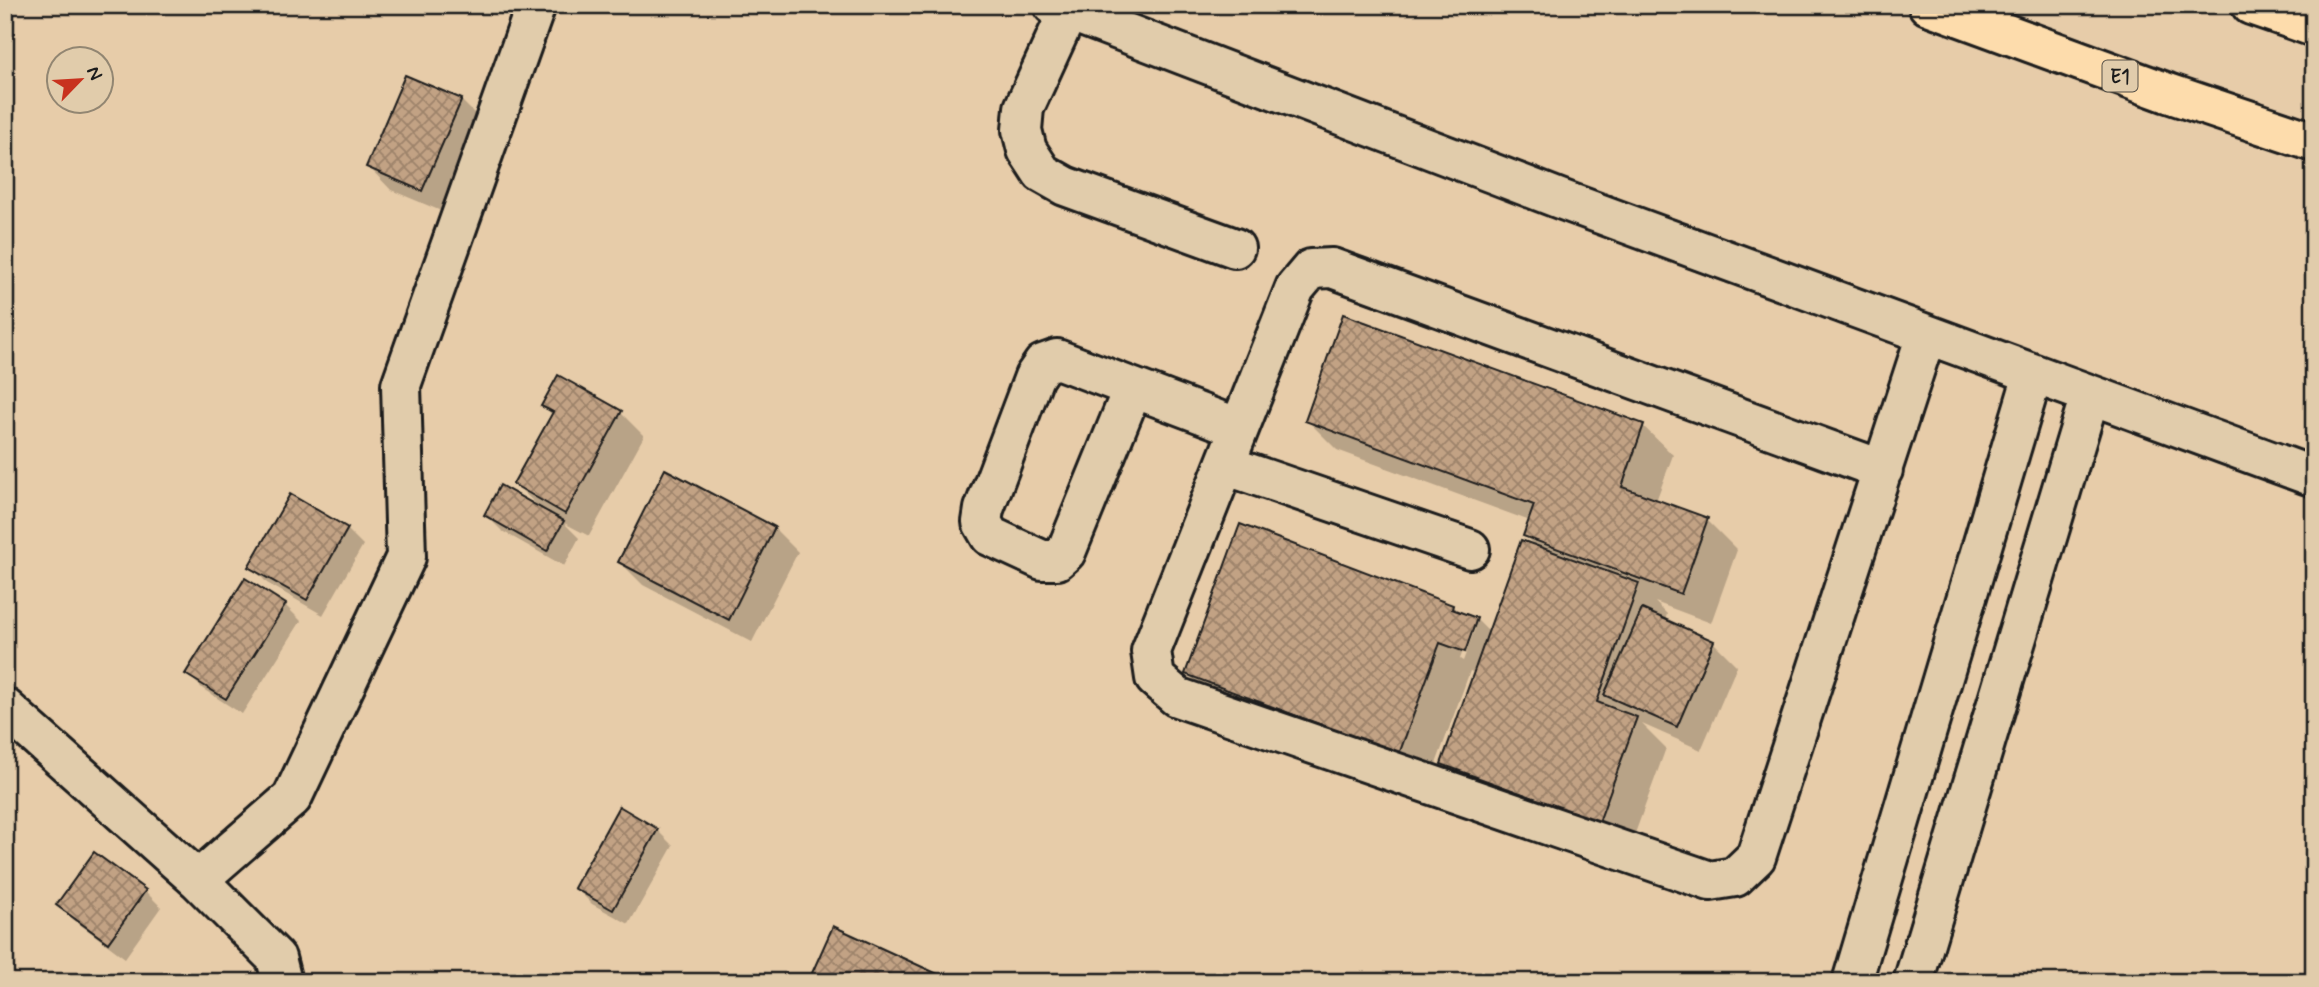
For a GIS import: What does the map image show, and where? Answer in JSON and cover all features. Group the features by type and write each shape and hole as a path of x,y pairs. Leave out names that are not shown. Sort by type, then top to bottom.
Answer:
{"highway":[{"name":"E1","path":"1928,5 2168,93 2314,142"},
{"path":"2250,5 2314,27"}],"street":[{"path":"198,880 292,798 406,557 401,385 536,5"},
{"path":"1235,248 1065,186 1042,173 1027,150 1022,130 1024,108 1061,8 1560,199 2314,477"},
{"path":"1883,470 1332,268 1311,269 1295,288 1152,651 1155,678 1177,697 1710,881 1735,877 1756,858 1883,470 1926,335"},
{"path":"1133,388 1066,551 1057,561 1042,560 990,536 982,522 984,509 1034,377 1043,364 1057,359 1239,428"},
{"path":"1852,982 2033,375"},
{"path":"1913,982 2090,395"},
{"path":"1225,465 1470,549"},
{"path":"5,708 198,880 276,958 282,982"}],"building":[{"path":"405,75 462,99 422,191 366,167"},
{"path":"1343,314 1644,424 1622,487 1708,518 1681,594 1523,536 1534,505 1305,421"},
{"path":"558,375 622,411 565,514 513,484 553,412 541,406"},
{"path":"665,469 775,527 729,620 618,562"},
{"path":"500,485 564,521 547,551 484,515"},
{"path":"290,494 348,528 307,600 248,567"},
{"path":"1240,524 1453,605 1452,609 1477,618 1465,652 1440,643 1399,754 1185,674"},
{"path":"1521,540 1639,583 1597,702 1637,717 1599,822 1441,764"},
{"path":"245,578 286,604 226,699 185,674"},
{"path":"1642,609 1714,641 1677,727 1604,695"},
{"path":"619,806 658,829 613,910 574,888"},
{"path":"94,852 146,890 108,943 56,905"},
{"path":"833,926 955,982 808,982"}]}
